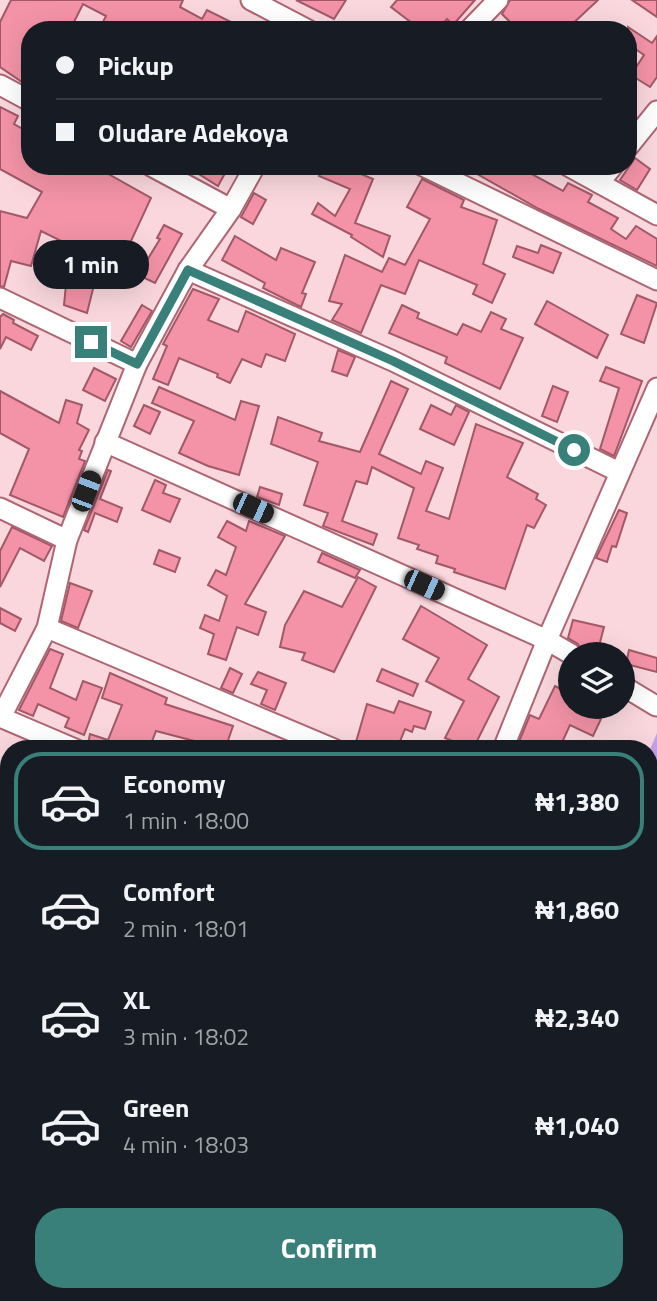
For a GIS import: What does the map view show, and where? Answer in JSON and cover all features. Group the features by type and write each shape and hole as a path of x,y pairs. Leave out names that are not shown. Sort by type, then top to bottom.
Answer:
{"street":[{"path":"251,0 291,21"},
{"path":"478,21 498,0"},
{"path":"0,85 21,96"},
{"path":"637,136 657,111"},
{"path":"168,175 231,209"},
{"path":"54,740 0,717 47,628 67,540 137,364 188,270 231,209 250,175"},
{"path":"441,175 657,281"},
{"path":"584,175 657,215"},
{"path":"599,183 605,175"},
{"path":"188,270 393,361 619,472"},
{"path":"0,298 137,364"},
{"path":"507,740 657,387"},
{"path":"106,442 558,646"},
{"path":"0,509 67,540"},
{"path":"47,628 313,740"},
{"path":"635,693 656,706"}],"building":[{"path":"11,0 183,0 180,7 202,19 207,10 229,21 104,21 106,16 83,4 74,21 21,21 21,81 0,67 0,22"},
{"path":"296,0 346,0 334,19"},
{"path":"397,0 475,0 457,21 409,21 391,7"},
{"path":"510,0 598,0 576,21 509,21 502,14"},
{"path":"632,0 657,0 657,17"},
{"path":"637,33 652,43 657,36 657,77 650,87 637,79 637,66 644,55 637,50"},
{"path":"0,107 18,116 14,124 21,128 21,175 110,175 151,198 118,269 41,231 31,266 11,261 4,287 0,286 0,211 27,218 42,192 0,169"},
{"path":"637,159 650,169 637,190 620,180 623,175 637,175"},
{"path":"200,175 224,175 218,186"},
{"path":"364,175 373,179 355,223 390,236 383,257 351,237 352,235 312,214 318,203 335,216 350,189 319,176"},
{"path":"479,175 534,175 563,191 568,183 592,195 588,202 618,218 611,229 626,239 636,226 657,239 657,266 539,209"},
{"path":"422,179 464,200 461,207 497,220 483,264 505,274 492,303 473,294 477,285 419,260 405,294 381,285 361,333 332,320 342,304 329,301 345,255 382,272 389,258 405,265 430,219 407,207"},
{"path":"254,193 266,200 253,224 241,217"},
{"path":"164,225 182,234 155,283 138,275 160,239 157,238"},
{"path":"235,236 276,260 281,248 315,262 302,293 306,294 301,307 263,288 265,283 222,260"},
{"path":"541,245 561,253 553,273 513,257 517,246 538,253"},
{"path":"67,274 95,281 87,313 64,305"},
{"path":"193,289 219,299 208,320 238,332 246,311 295,334 285,361 266,354 261,367 242,359 230,383 217,377 218,374 179,358 168,385 153,379 167,346 163,344"},
{"path":"637,295 657,303 644,343 621,334"},
{"path":"547,301 608,335 597,358 535,324"},
{"path":"142,305 152,311 131,347 121,341"},
{"path":"402,305 419,313 417,318 457,335 463,324 481,332 491,312 506,319 501,329 523,338 500,389 445,363 447,357 389,333"},
{"path":"3,314 14,320 13,323 38,336 31,350 6,337 0,349 0,317"},
{"path":"338,350 355,357 347,376 332,371"},
{"path":"606,367 642,381 614,456 600,449 619,388 600,381"},
{"path":"94,368 116,379 105,401 83,390"},
{"path":"391,381 408,389 379,454 421,474 426,461 443,468 426,511 449,519 476,424 523,443 507,477 538,494 536,499 546,505 534,528 527,525 505,589 454,572 455,569 436,563 438,556 417,549 419,545 398,538 414,488 372,467 367,484 356,481 342,521 377,534 373,545 323,526 328,513 304,505 318,462 271,444 278,417 322,433 319,441 360,452"},
{"path":"553,386 568,392 557,422 542,416"},
{"path":"159,387 235,420 241,401 259,406 239,475 208,466 179,453 194,421 152,403"},
{"path":"0,391 59,423 66,400 82,405 77,423 89,430 79,450 82,451 79,459 85,461 63,517 10,495 29,449 0,433"},
{"path":"144,405 160,412 150,434 134,426"},
{"path":"431,405 451,415 456,405 469,412 454,445 420,429"},
{"path":"108,470 111,471 100,499 122,508 117,522 95,513 88,532 84,530"},
{"path":"155,480 166,485 163,493 180,499 170,522 142,510"},
{"path":"260,487 282,494 279,505 257,497"},
{"path":"619,510 627,513 616,547 612,546 607,562 596,558"},
{"path":"227,521 246,531 249,521 285,536 245,604 266,612 258,635 237,627 226,660 208,654 214,634 200,628 205,615 219,621 227,596 208,585 216,570 226,575 236,547 218,537"},
{"path":"12,527 52,546 44,561 20,548 0,587 0,551"},
{"path":"159,550 180,558 175,572 154,564"},
{"path":"322,553 360,570 355,578 318,562"},
{"path":"358,577 376,587 334,672 302,660 305,653 280,647 285,625 304,591 342,607"},
{"path":"70,583 92,591 78,628 61,621"},
{"path":"421,606 487,645 468,679 499,697 478,740 445,738 464,701 426,681 439,658 403,639"},
{"path":"0,608 21,619 15,631 0,623"},
{"path":"573,620 604,627 600,642 575,642 568,638"},
{"path":"50,649 63,654 50,688 76,700 83,681 102,688 84,735 65,727 69,718 38,704 33,716 19,710"},
{"path":"635,652 657,658 657,672 635,666"},
{"path":"230,668 242,674 233,693 221,688"},
{"path":"382,669 418,684 413,696 377,681"},
{"path":"258,672 286,683 275,710 261,704 267,690 251,684"},
{"path":"110,673 167,698 165,704 233,726 228,740 190,740 156,731 152,740 108,740 122,705 102,698"},
{"path":"555,686 558,688 558,719 601,719 593,736 570,725 563,740 520,740 530,715 539,719"},
{"path":"399,701 431,712 425,729 414,726 412,732 405,729 401,740 357,740 367,704 394,713"},
{"path":"90,734 108,740 89,740"}],"route":[{"path":"91,342 137,364 188,270 393,361 574,450"}]}
